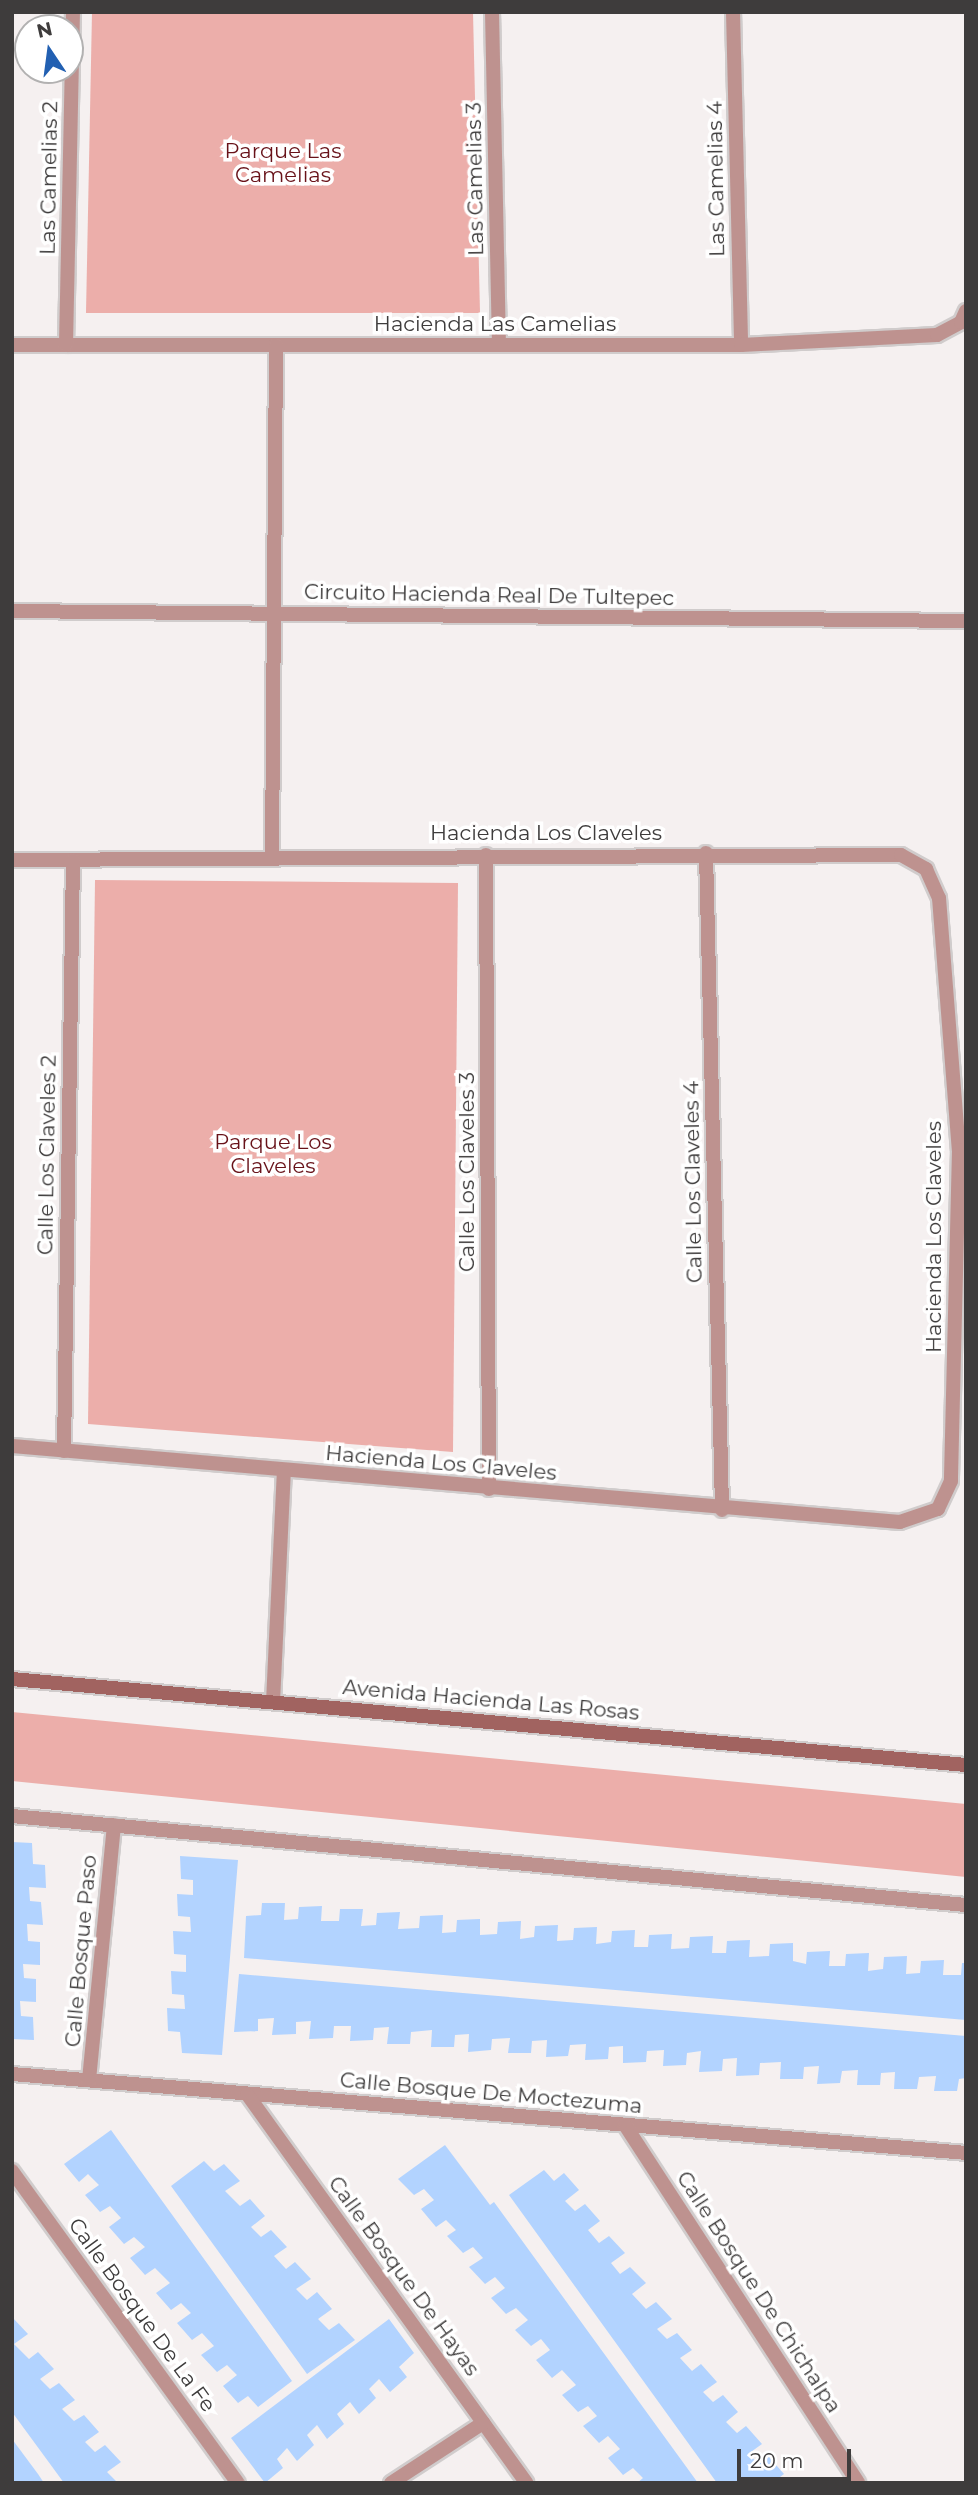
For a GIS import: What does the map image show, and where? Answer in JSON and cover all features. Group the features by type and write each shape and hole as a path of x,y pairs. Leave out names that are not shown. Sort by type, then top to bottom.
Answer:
{"main road":[{"name":"Avenida Hacienda Las Rosas","path":"12,1679 966,1765"}],"street":[{"name":"Las Camelias 2","path":"66,345 73,12"},
{"name":"Las Camelias 3","path":"492,12 499,345"},
{"name":"Las Camelias 4","path":"733,12 741,345"},
{"name":"Hacienda Las Camelias","path":"12,345 741,345 937,335 961,322 966,311"},
{"path":"272,856 276,345"},
{"name":"Circuito Hacienda Real De Tultepec","path":"12,611 966,621"},
{"name":"Hacienda Los Claveles","path":"12,860 706,853 901,855 926,869 939,898 962,1150 951,1481 938,1509 900,1522 722,1510 12,1446"},
{"name":"Calle Los Claveles 4","path":"706,853 722,1510"},
{"name":"Calle Los Claveles 3","path":"486,855 489,1489"},
{"name":"Calle Los Claveles 2","path":"64,1451 73,860"},
{"path":"273,1702 284,1470"},
{"path":"12,1816 966,1905"},
{"name":"Calle Bosque Paso","path":"89,2080 114,1825"},
{"name":"Calle Bosque De Moctezuma","path":"12,2074 966,2153"},
{"name":"Calle Bosque De Hayas","path":"247,2094 527,2483"},
{"name":"Calle Bosque De Chichalpa","path":"625,2125 859,2483"},
{"name":"Calle Bosque De La Fe","path":"12,2171 238,2483"},
{"path":"391,2483 483,2423"}],"green space":[{"name":"Parque Las Camelias","path":"92,12 473,12 480,313 86,313"},
{"name":"Parque Los Claveles","path":"95,880 458,883 453,1452 88,1424"},
{"path":"12,1712 966,1804 966,1877 12,1781"}],"building":[{"path":"12,1842 32,1843 33,1864 45,1865 46,1888 29,1887 30,1901 41,1902 43,1925 27,1924 28,1941 40,1942 40,1965 23,1964 24,1978 36,1979 36,2002 20,2001 21,2016 33,2017 34,2040 12,2039"},
{"path":"180,1856 238,1860 222,2055 182,2053 180,2032 168,2031 167,2008 185,2009 184,1995 172,1994 171,1971 186,1972 186,1955 174,1954 173,1931 191,1932 190,1917 178,1916 177,1894 193,1895 193,1880 181,1879"},
{"path":"262,1903 285,1903 284,1920 298,1919 299,1907 322,1906 321,1921 339,1921 340,1909 363,1909 361,1926 376,1925 377,1913 400,1912 398,1929 419,1928 420,1916 443,1915 442,1933 456,1932 457,1920 480,1919 480,1935 497,1934 498,1922 521,1921 520,1939 534,1937 535,1926 558,1925 557,1941 573,1940 574,1928 597,1927 596,1944 611,1942 612,1931 635,1930 634,1947 648,1947 649,1935 672,1934 671,1949 689,1948 690,1937 713,1936 712,1953 726,1953 727,1941 750,1940 749,1957 769,1956 770,1944 793,1943 793,1961 806,1964 807,1952 830,1951 829,1966 845,1966 846,1954 869,1953 868,1971 883,1969 884,1957 907,1956 906,1974 920,1973 921,1961 944,1960 943,1975 961,1975 962,1963 966,1963 966,2020 244,1958 246,1916 261,1915"},
{"path":"239,1974 966,2036 966,2078 959,2079 957,2091 934,2091 936,2076 919,2077 917,2089 894,2089 895,2072 881,2073 880,2085 857,2085 858,2070 842,2071 840,2083 817,2084 819,2066 804,2067 803,2079 780,2079 781,2062 760,2063 759,2075 736,2076 737,2058 723,2059 722,2071 699,2072 701,2051 687,2053 686,2065 663,2066 664,2050 647,2051 646,2062 623,2063 623,2046 609,2047 608,2059 585,2060 586,2044 570,2045 568,2056 546,2057 547,2040 532,2041 531,2053 508,2053 510,2038 492,2039 491,2050 468,2052 469,2034 455,2035 454,2047 431,2047 432,2030 411,2032 410,2044 387,2044 389,2027 374,2028 373,2040 350,2041 351,2026 334,2026 333,2038 309,2039 311,2021 296,2022 296,2034 272,2035 274,2018 258,2019 258,2031 234,2032"},
{"path":"111,2130 292,2381 258,2407 248,2396 238,2403 223,2386 237,2375 227,2365 217,2372 201,2355 214,2346 202,2333 192,2340 177,2323 191,2313 181,2303 171,2310 156,2293 170,2283 155,2268 145,2275 130,2258 145,2247 134,2237 124,2244 109,2227 121,2218 110,2206 100,2212 85,2195 99,2185 88,2174 79,2182 64,2164"},
{"path":"445,2145 490,2205 494,2202 698,2483 637,2483 643,2478 633,2468 623,2475 608,2458 620,2449 608,2436 599,2443 583,2426 597,2416 588,2406 578,2412 562,2395 576,2385 562,2370 552,2378 536,2360 550,2350 541,2339 531,2346 515,2330 528,2320 516,2308 506,2314 491,2298 505,2288 495,2277 485,2284 469,2267 483,2258 473,2247 463,2253 447,2236 456,2230 446,2220 436,2227 421,2209 434,2200 424,2189 414,2195 398,2179"},
{"path":"204,2161 214,2171 224,2164 240,2181 225,2191 240,2206 250,2199 265,2216 251,2227 261,2237 271,2230 287,2247 274,2256 286,2269 295,2262 311,2279 296,2289 307,2300 317,2292 332,2309 318,2319 329,2330 339,2323 355,2340 307,2374 171,2186"},
{"path":"544,2170 554,2181 564,2173 579,2190 565,2201 575,2211 585,2204 600,2221 588,2230 599,2243 609,2236 625,2253 611,2263 620,2274 630,2267 646,2283 632,2294 646,2309 656,2302 672,2319 657,2329 667,2339 677,2333 692,2350 680,2358 692,2371 701,2364 717,2382 703,2392 713,2402 723,2395 738,2412 726,2422 737,2433 746,2426 762,2444 748,2454 759,2464 769,2457 784,2474 772,2483 717,2483 509,2195"},
{"path":"12,2317 28,2334 14,2344 29,2359 38,2352 54,2369 40,2379 50,2389 59,2383 75,2400 62,2409 74,2421 84,2415 99,2432 85,2442 95,2452 105,2445 121,2462 107,2472 118,2483 64,2483 12,2412"},
{"path":"389,2319 414,2353 399,2367 407,2377 390,2392 379,2379 369,2389 376,2398 359,2414 350,2402 337,2414 344,2424 327,2439 317,2425 307,2435 314,2445 297,2461 287,2448 277,2459 283,2468 265,2483 231,2438"},
{"path":"12,2439 38,2474 44,2483 12,2483"}]}
